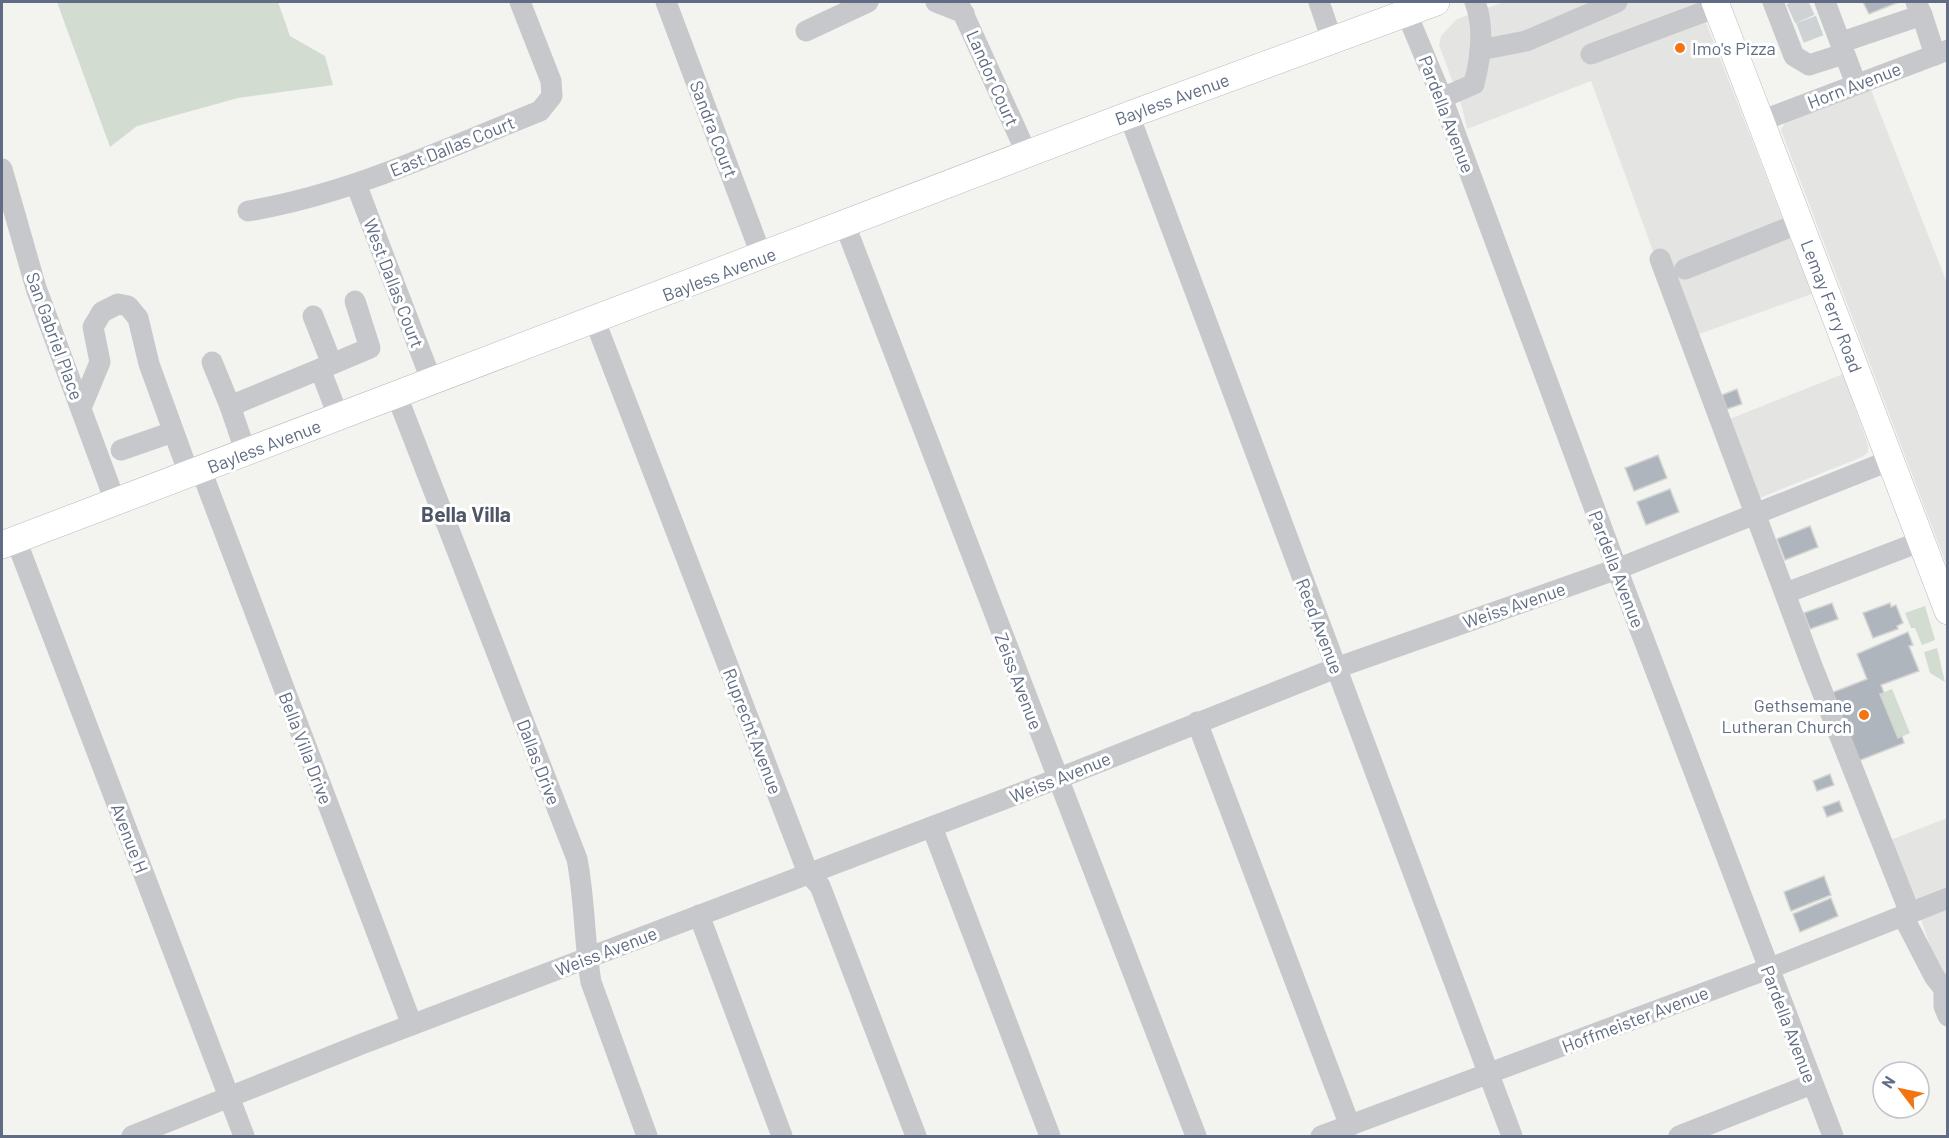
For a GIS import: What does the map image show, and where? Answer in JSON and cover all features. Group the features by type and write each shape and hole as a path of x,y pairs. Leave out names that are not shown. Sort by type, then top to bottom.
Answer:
{"main road":[{"name":"Bayless Avenue","path":"9,543 1027,154 1332,40 1404,7 1436,2"},
{"name":"Lemay Ferry Road","path":"1716,4 1947,611"}],"street":[{"name":"East Dallas Court","path":"248,211 279,206 356,184 540,111 552,96 551,81 520,2"},
{"name":"Sandra Court","path":"666,2 762,257"},
{"path":"806,32 868,2"},
{"path":"936,2 961,7"},
{"path":"1319,2 1332,40"},
{"path":"1442,98 1474,84 1482,27 1475,2"},
{"path":"1480,50 1526,41 1612,2"},
{"path":"1591,54 1716,4"},
{"name":"Landor Court","path":"961,7 1027,154"},
{"name":"Pardella Avenue","path":"1404,7 1442,98 1617,569 1833,1137"},
{"path":"1783,15 1794,57 1809,65 1919,8 1941,52"},
{"path":"1822,11 1842,48 1856,84"},
{"name":"Horn Avenue","path":"1761,121 1941,52"},
{"name":"Reed Avenue","path":"1129,116 1512,1137"},
{"name":"San Gabriel Place","path":"2,169 36,288 116,501"},
{"name":"West Dallas Court","path":"356,184 432,382"},
{"path":"1685,269 1800,223"},
{"name":"Zeiss Avenue","path":"845,225 1196,1137"},
{"path":"1660,259 1907,914 1934,976 1946,990 1944,1006 1947,1016"},
{"path":"230,406 370,348 355,301"},
{"name":"Bella Villa Drive","path":"81,408 100,362 93,327 102,312 118,304 128,306 138,318 149,364 173,432 195,472 412,1025"},
{"path":"313,316 339,418"},
{"name":"Ruprecht Avenue","path":"595,321 808,873 820,886 916,1137"},
{"path":"212,362 246,453"},
{"name":"Dallas Drive","path":"397,396 577,860 585,898 587,958 591,982 648,1137"},
{"path":"121,450 173,432"},
{"name":"Weiss Avenue","path":"132,1137 412,1025 1057,779 1336,668 1617,569 1891,460"},
{"path":"1786,593 1922,541"},
{"name":"Avenue H","path":"9,543 244,1137"},
{"path":"1197,722 1350,1126"},
{"path":"932,827 1050,1137"},
{"name":"Hoffmeister Avenue","path":"1321,1137 1768,969 1947,898"},
{"path":"699,915 782,1137"},
{"path":"1690,1135 1812,1084"}],"shaded area":[{"path":"57,2 278,2 290,36 325,56 333,85 238,98 137,126 110,147"},
{"path":"1504,2 1698,2 1812,294 1685,339 1591,81 1467,129 1462,107 1439,45 1441,36 1457,19"},
{"path":"1869,85 1947,283 1947,566 1781,130 1787,119"},
{"path":"1843,374 1868,445 1868,452 1862,457 1757,499 1727,420"},
{"path":"1925,606 1935,640 1922,645 1905,613"},
{"path":"1937,648 1945,682 1930,673 1924,652"},
{"path":"1892,689 1910,733 1898,738 1880,694"},
{"path":"1947,818 1947,890 1914,904 1888,841"},
{"path":"1947,906 1947,994 1920,917"}],"building":[{"path":"1863,2 1899,2 1869,14"},
{"path":"1737,389 1742,404 1727,409 1722,395"},
{"path":"1658,455 1667,478 1634,491 1625,468"},
{"path":"1670,489 1679,512 1646,525 1637,502"},
{"path":"1810,526 1818,547 1785,560 1777,539"},
{"path":"1832,603 1838,619 1810,629 1804,613"},
{"path":"1890,603 1891,607 1896,605 1903,623 1897,626 1898,629 1873,638 1863,613"},
{"name":"Gethsemane Lutheran Church","path":"1908,632 1913,645 1909,646 1919,671 1881,685 1884,693 1880,694 1898,738 1902,736 1904,743 1858,761 1831,693 1867,679 1857,654"},
{"path":"1830,774 1834,785 1817,791 1813,781"},
{"path":"1839,801 1843,811 1827,817 1823,807"},
{"path":"1824,876 1831,895 1791,911 1784,892"},
{"path":"1831,898 1838,916 1800,932 1793,914"}],"tunnel":[{"path":"1791,14 1813,4"},
{"path":"1800,33 1821,25"}],"place":[{"name":"Imo's Pizza","path":"1680,48"},
{"name":"Gethsemane Lutheran Church","path":"1864,715"}],"district":[{"name":"Bella Villa","path":"466,513"}]}
